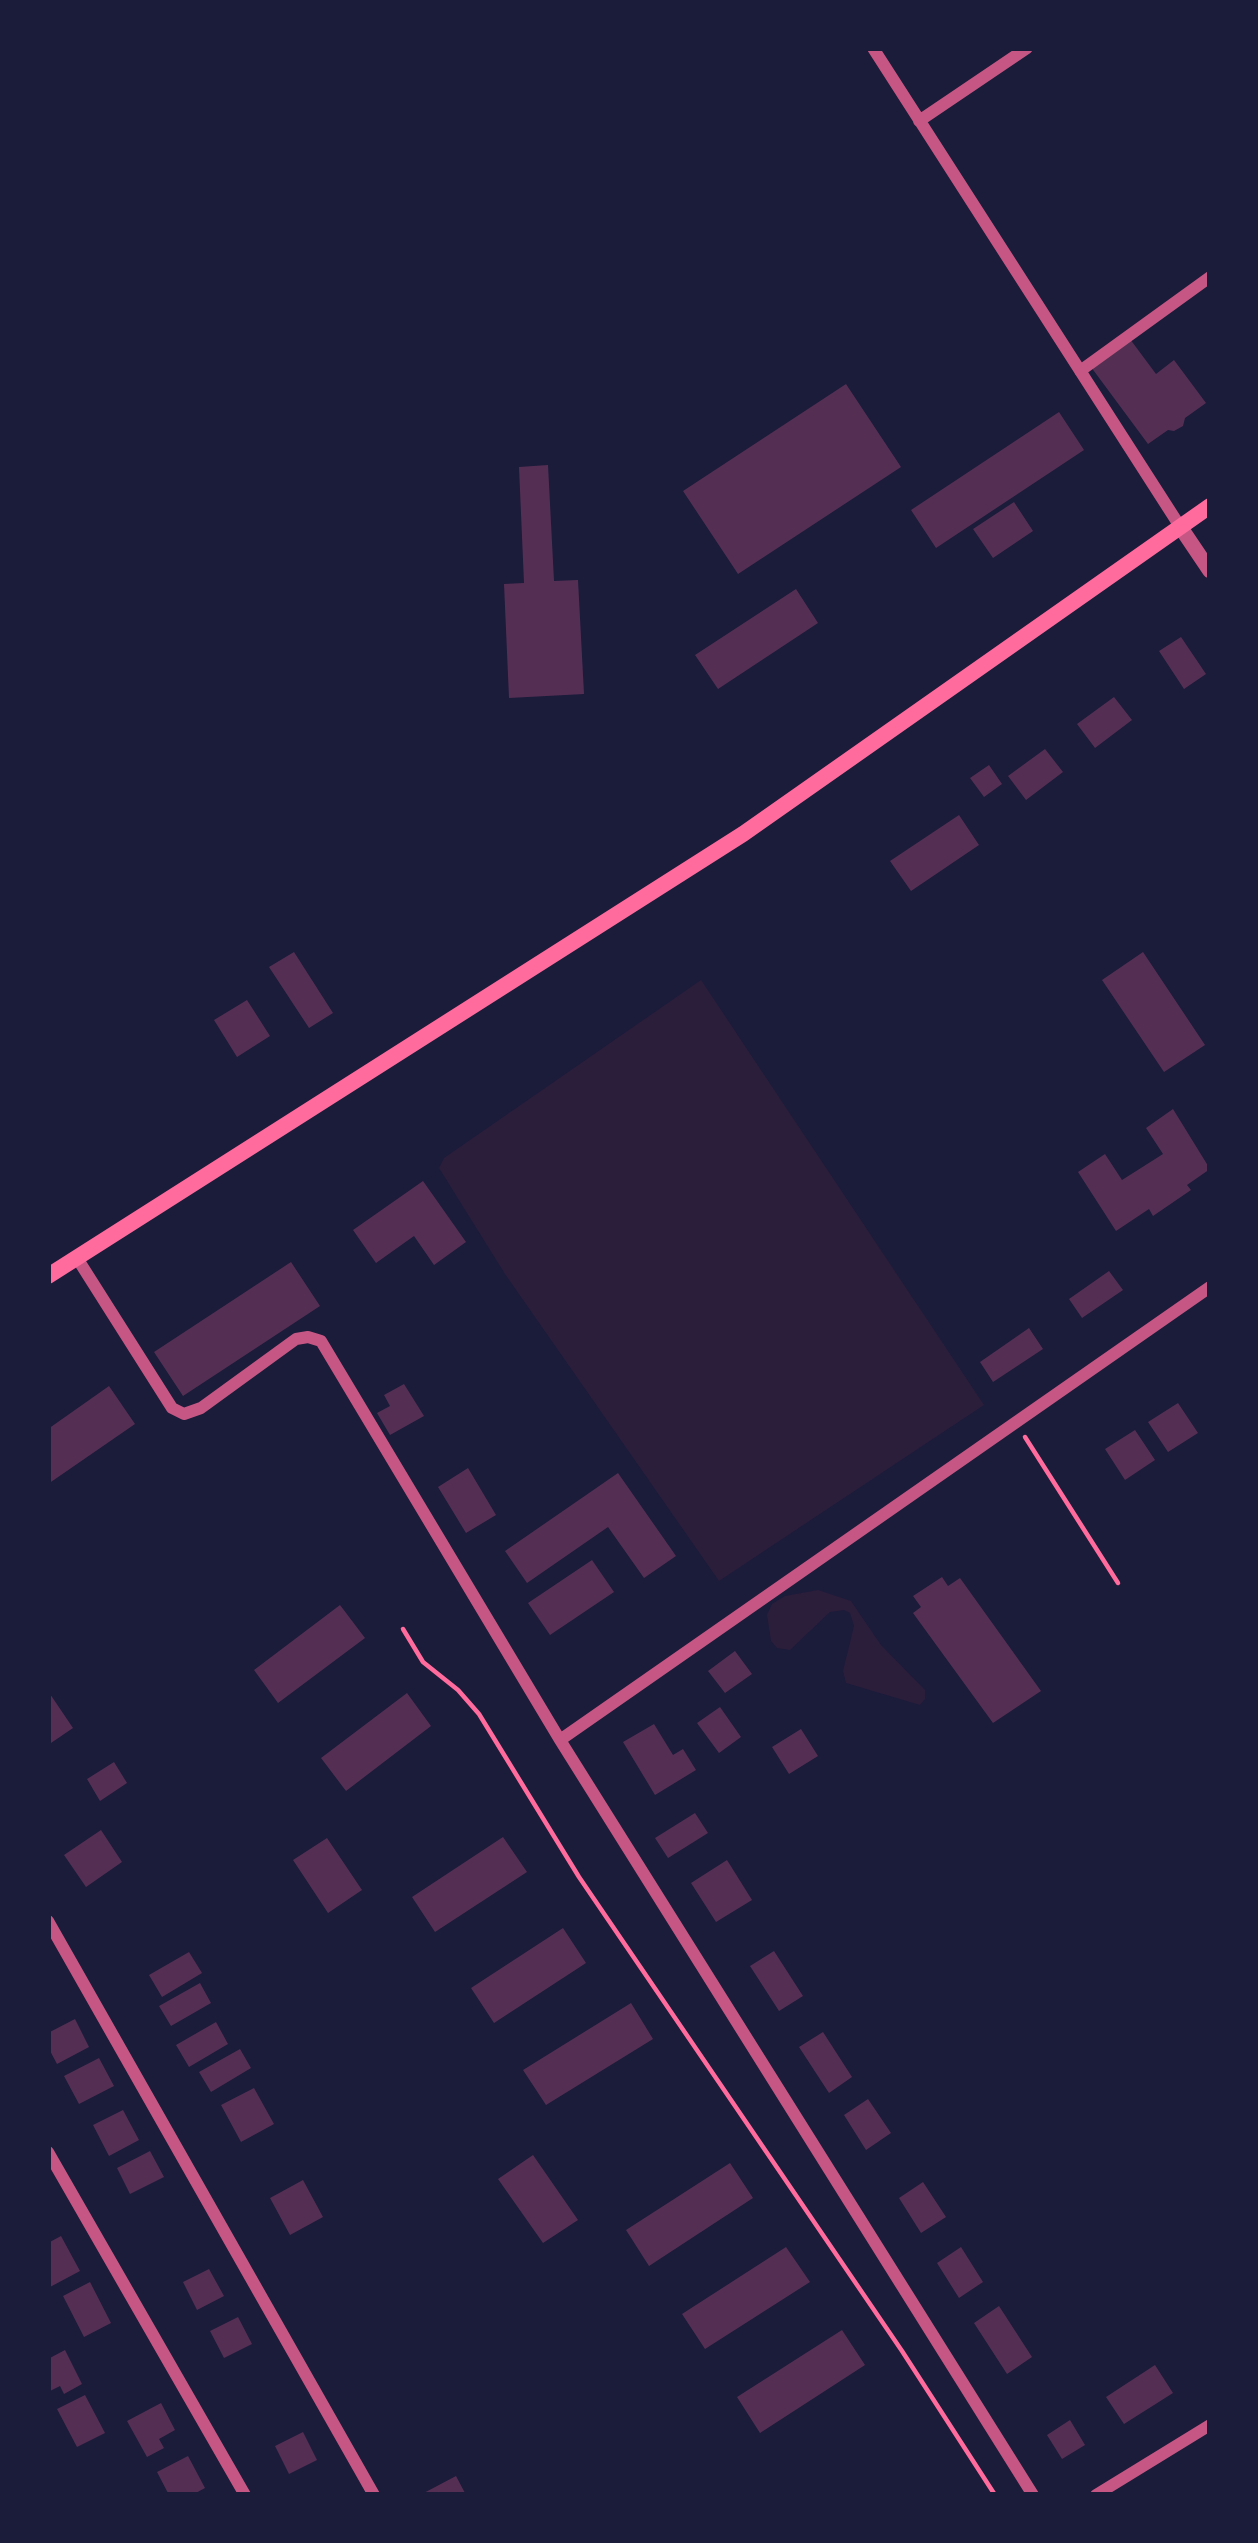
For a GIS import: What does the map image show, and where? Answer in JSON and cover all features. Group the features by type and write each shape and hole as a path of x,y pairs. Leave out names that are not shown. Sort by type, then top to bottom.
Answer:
{"main road":[{"path":"48,1276 743,834 1210,506"}],"street":[{"path":"873,48 1210,571"},
{"path":"920,121 1028,48"},
{"path":"1080,371 1210,277"},
{"path":"77,1258 172,1408 184,1414 201,1408 296,1340 321,1341 560,1740 1033,2495"},
{"path":"560,1740 1210,1287"},
{"path":"48,1921 374,2495"},
{"path":"48,2152 245,2495"},
{"path":"1096,2495 1210,2426"}],"path":[{"path":"1016,1422 1118,1583"},
{"path":"403,1629 423,1662 479,1714 580,1876 995,2495"}],"shaded area":[{"path":"701,980 984,1405 719,1581 505,1274 439,1168 444,1158"},
{"path":"818,1590 851,1601 881,1645 925,1690 920,1705 846,1683 843,1671 854,1626 844,1610 830,1612 790,1650 777,1648 771,1641 767,1615 772,1604 785,1596"}],"building":[{"path":"1130,339 1156,374 1174,360 1206,403 1185,418 1183,426 1148,444 1091,367"},
{"path":"846,384 901,467 738,574 683,491"},
{"path":"1059,412 1084,450 936,548 911,510"},
{"path":"548,465 554,581 578,580 584,694 509,698 504,584 524,583 519,467"},
{"path":"1014,502 1033,531 993,558 973,529"},
{"path":"796,589 818,623 718,689 695,655"},
{"path":"1181,637 1206,674 1184,689 1159,651"},
{"path":"1114,697 1132,720 1095,748 1077,724"},
{"path":"1045,749 1063,772 1026,800 1008,776"},
{"path":"989,765 1002,784 984,797 970,778"},
{"path":"959,815 979,845 911,891 890,861"},
{"path":"294,952 333,1013 309,1028 269,967"},
{"path":"1143,952 1205,1045 1164,1072 1102,980"},
{"path":"247,1000 270,1036 237,1057 214,1020"},
{"path":"1173,1109 1210,1169 1187,1185 1191,1190 1153,1216 1149,1209 1116,1231 1078,1172 1105,1154 1122,1180 1163,1154 1146,1128"},
{"path":"423,1181 466,1242 434,1265 414,1236 376,1263 353,1230"},
{"path":"291,1262 320,1306 183,1396 154,1352"},
{"path":"1109,1271 1123,1290 1082,1318 1069,1299"},
{"path":"1029,1328 1043,1349 993,1382 980,1362"},
{"path":"404,1384 424,1416 390,1435 377,1413 390,1406 384,1395"},
{"path":"109,1386 135,1424 48,1484 48,1429"},
{"path":"1178,1403 1198,1433 1168,1452 1148,1422"},
{"path":"1135,1430 1155,1460 1125,1480 1105,1449"},
{"path":"468,1468 496,1515 466,1533 438,1487"},
{"path":"618,1473 676,1556 644,1578 608,1527 527,1583 505,1551"},
{"path":"592,1560 614,1592 550,1635 528,1603"},
{"path":"942,1577 948,1586 960,1578 1041,1691 993,1723 913,1613 921,1607 913,1596"},
{"path":"340,1605 365,1638 278,1703 254,1670"},
{"path":"735,1651 752,1674 725,1693 708,1671"},
{"path":"48,1691 73,1728 48,1745"},
{"path":"407,1693 431,1726 346,1791 321,1758"},
{"path":"720,1707 741,1737 719,1753 697,1723"},
{"path":"654,1724 673,1755 683,1749 696,1770 655,1795 623,1742"},
{"path":"801,1729 818,1756 789,1774 772,1747"},
{"path":"114,1762 127,1783 100,1801 87,1779"},
{"path":"695,1813 708,1833 668,1858 655,1838"},
{"path":"101,1830 122,1862 86,1887 64,1855"},
{"path":"503,1837 527,1872 435,1932 412,1897"},
{"path":"327,1838 362,1890 328,1913 293,1860"},
{"path":"727,1860 752,1900 716,1922 691,1883"},
{"path":"563,1928 586,1963 494,2023 471,1988"},
{"path":"774,1951 803,1996 779,2011 750,1966"},
{"path":"189,1952 202,1973 162,1997 149,1975"},
{"path":"200,1983 211,2003 171,2026 159,2006"},
{"path":"631,2003 653,2039 546,2105 523,2070"},
{"path":"75,2019 89,2047 57,2064 48,2047 48,2033"},
{"path":"216,2022 228,2044 189,2067 176,2045"},
{"path":"823,2032 852,2077 829,2093 799,2047"},
{"path":"240,2049 251,2068 211,2092 199,2072"},
{"path":"99,2058 114,2086 79,2104 64,2076"},
{"path":"254,2088 274,2124 241,2142 221,2105"},
{"path":"868,2099 891,2133 866,2150 844,2115"},
{"path":"123,2110 139,2140 109,2156 93,2125"},
{"path":"150,2151 164,2177 130,2194 117,2168"},
{"path":"533,2155 578,2220 543,2243 498,2179"},
{"path":"730,2163 753,2198 649,2266 626,2230"},
{"path":"303,2180 323,2217 290,2235 270,2198"},
{"path":"923,2182 946,2217 921,2233 899,2198"},
{"path":"61,2236 80,2271 50,2287 48,2243"},
{"path":"786,2247 810,2282 705,2349 682,2314"},
{"path":"961,2247 983,2282 959,2298 937,2263"},
{"path":"209,2269 224,2296 197,2310 183,2282"},
{"path":"90,2282 111,2323 84,2337 63,2296"},
{"path":"999,2306 1032,2357 1007,2374 974,2323"},
{"path":"238,2317 252,2344 224,2358 210,2331"},
{"path":"842,2330 865,2365 760,2433 737,2397"},
{"path":"65,2350 82,2384 64,2394 60,2386 48,2392 48,2359"},
{"path":"1155,2365 1173,2393 1124,2424 1106,2397"},
{"path":"85,2395 105,2433 77,2447 57,2409"},
{"path":"161,2403 175,2430 159,2439 164,2448 147,2457 127,2421"},
{"path":"1070,2420 1085,2445 1062,2459 1047,2435"},
{"path":"303,2432 317,2460 289,2474 275,2446"},
{"path":"188,2456 205,2488 192,2495 169,2495 157,2472"},
{"path":"456,2476 466,2495 420,2495"}]}
